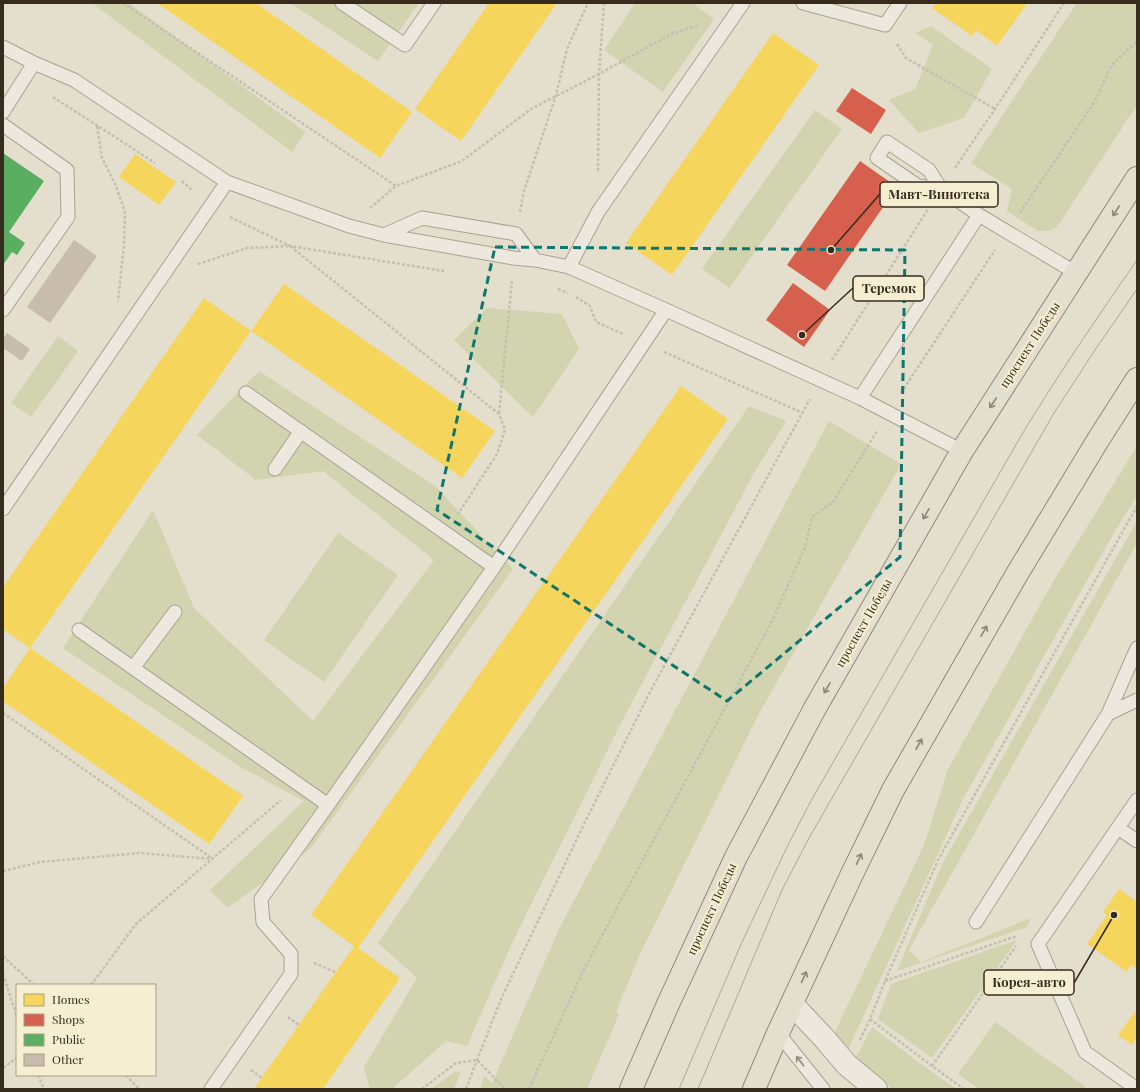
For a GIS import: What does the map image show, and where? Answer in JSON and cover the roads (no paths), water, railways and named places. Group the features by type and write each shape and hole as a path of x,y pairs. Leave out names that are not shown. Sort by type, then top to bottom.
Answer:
{"main road":[{"name":"проспект Победы","path":"632,1089 669,1002 736,857 814,710 962,451 1137,178"},
{"path":"754,1089 778,1033 893,790 1017,574 1098,440 1137,379"}],"street":[{"path":"792,1004 847,1065 876,1089"}],"lane":[{"path":"342,3 405,45 434,3"},
{"path":"569,268 598,212 743,3"},
{"path":"803,3 885,25 900,3"},
{"path":"3,47 34,63 74,80 227,182 349,226 384,235 513,258 535,260 569,268 666,310 860,398 962,451"},
{"path":"3,112 34,63"},
{"path":"3,125 67,170 68,217 3,310"},
{"path":"941,189 918,186 876,158 887,142 929,170 941,189 979,215 1076,273"},
{"path":"3,509 227,182"},
{"path":"860,398 979,215"},
{"path":"384,235 422,218 516,234 535,260"},
{"path":"211,1089 291,974 291,954 263,922 261,899 494,567 666,310"},
{"path":"246,393 494,567"},
{"path":"275,469 301,431"},
{"path":"133,668 175,612"},
{"path":"78,630 328,805"},
{"path":"976,922 1108,714 1137,648"},
{"path":"1108,714 1137,700"},
{"path":"1137,800 1038,944 1085,1052 1137,1089"},
{"path":"1118,828 1137,841"},
{"path":"778,1033 823,1089"}],"tram line":[{"path":"679,1089 742,942 789,843 812,799 1021,436 1063,369 1137,260"},
{"path":"698,1089 782,890 809,838 1054,413 1137,289"}],"place":[{"name":"Мавт-Винотека","path":"831,250"},
{"name":"Теремок","path":"802,335"},
{"name":"Корея-авто","path":"1114,915"}]}
